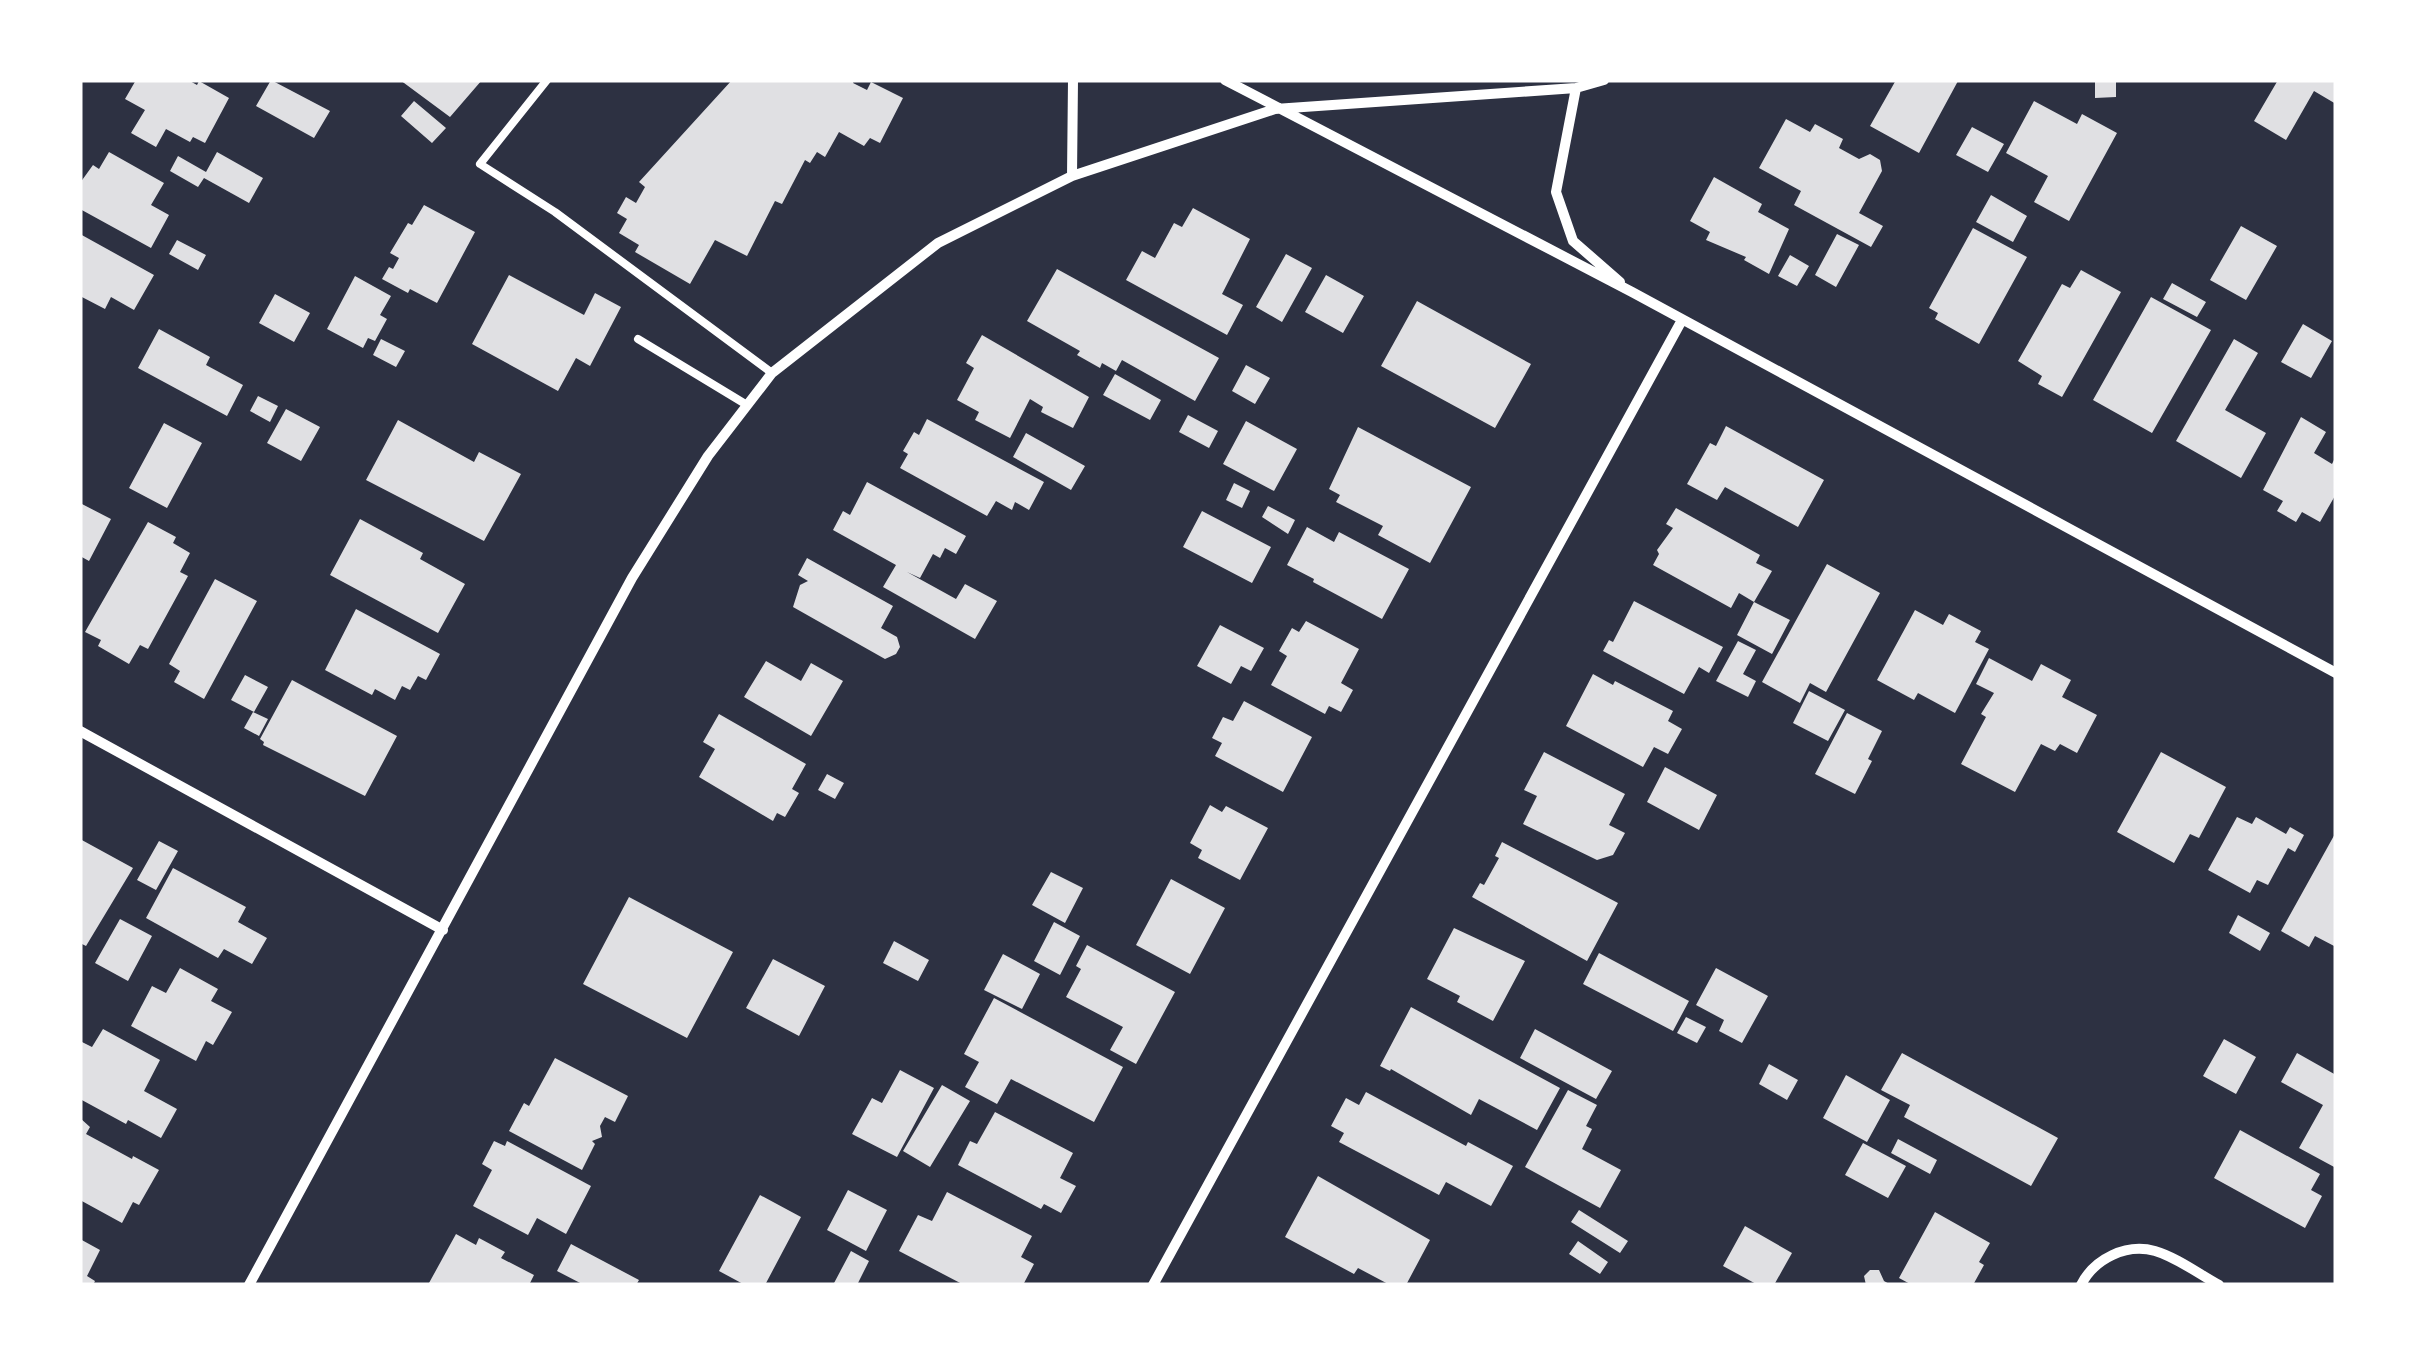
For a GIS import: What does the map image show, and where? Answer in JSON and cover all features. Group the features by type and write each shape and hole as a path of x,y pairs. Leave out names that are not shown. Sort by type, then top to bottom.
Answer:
{"street":[{"path":"1072,176 1073,80"},
{"path":"1225,80 1632,292 2336,673"},
{"path":"249,1285 632,578 708,456 772,373 938,243 1072,176 1275,109 1576,88 1604,80"},
{"path":"1576,88 1556,192 1573,240 1632,292"},
{"path":"1153,1285 1682,320"},
{"path":"80,732 443,930"},
{"path":"2081,1285 2100,1262 2138,1249 2157,1251 2218,1285"}],"lane":[{"path":"547,80 480,164 555,212 772,373"},
{"path":"638,338 747,405"}],"building":[{"path":"136,80 188,80 197,85 199,81 229,98 205,143 193,137 190,142 166,129 156,147 131,133 145,110 125,99"},
{"path":"271,80 330,111 314,138 256,106"},
{"path":"400,80 482,80 450,117"},
{"path":"732,80 854,80 867,90 871,82 903,98 880,143 870,138 864,146 839,132 825,157 817,152 810,163 805,160 782,204 775,201 747,256 715,240 690,284 635,252 639,245 619,233 627,219 617,213 626,197 636,203 645,187 639,182"},
{"path":"1896,80 1958,81 1919,153 1870,126"},
{"path":"2095,80 2116,80 2116,97 2095,98"},
{"path":"2278,80 2336,80 2336,104 2314,91 2286,140 2254,121"},
{"path":"414,101 446,128 432,143 401,116"},
{"path":"2034,101 2077,124 2082,114 2117,133 2069,221 2034,202 2048,176 2006,153"},
{"path":"1786,119 1810,132 1815,124 1843,139 1839,148 1859,159 1870,154 1880,160 1882,171 1859,213 1883,226 1871,247 1794,205 1801,191 1759,168"},
{"path":"1972,127 2004,144 1988,172 1956,155"},
{"path":"109,152 164,183 151,205 169,215 151,248 80,209 80,183 93,165 99,169"},
{"path":"217,152 263,178 249,203 204,178 198,187 170,171 178,156 206,172"},
{"path":"1714,177 1762,204 1758,212 1789,229 1769,274 1744,260 1746,257 1706,240 1710,232 1690,221"},
{"path":"1991,195 2027,216 2013,242 1976,222"},
{"path":"424,205 475,232 437,303 382,279 399,258 390,253"},
{"path":"1193,208 1250,239 1222,294 1243,305 1227,335 1126,280 1142,251 1155,258 1174,223 1182,227"},
{"path":"2241,226 2277,246 2246,300 2210,280"},
{"path":"1973,228 2027,257 1979,344 1935,319 1938,313 1929,308"},
{"path":"80,234 154,275 134,310 111,297 105,309 80,296"},
{"path":"1837,234 1859,245 1836,287 1815,275"},
{"path":"177,240 206,255 198,270 169,254"},
{"path":"1286,254 1312,268 1282,322 1256,307"},
{"path":"1790,255 1809,266 1797,286 1778,276"},
{"path":"1057,269 1219,358 1195,401 1122,360 1116,371 1102,363 1100,368 1077,355 1080,351 1027,321"},
{"path":"2081,270 2121,292 2062,397 2038,384 2042,376 2018,361 2062,284 2070,288"},
{"path":"509,275 584,315 595,293 621,307 590,366 576,358 558,391 472,344"},
{"path":"1326,275 1364,296 1343,333 1305,312"},
{"path":"355,276 391,296 380,315 387,319 375,341 368,338 363,348 327,329"},
{"path":"2172,283 2206,302 2197,317 2163,299"},
{"path":"275,294 310,313 294,342 259,323"},
{"path":"2151,297 2211,330 2152,433 2093,400"},
{"path":"1417,301 1531,364 1495,428 1381,366"},
{"path":"2303,324 2332,341 2311,378 2281,362"},
{"path":"159,329 210,357 206,365 243,385 227,416 138,368"},
{"path":"982,335 1089,397 1073,428 1041,412 1043,407 1030,399 1010,438 975,420 979,412 957,400 974,368 966,363"},
{"path":"381,339 405,351 396,367 373,355"},
{"path":"2234,339 2258,353 2225,410 2266,433 2241,478 2176,441"},
{"path":"1246,365 1270,378 1255,404 1232,391"},
{"path":"1115,374 1161,400 1150,420 1103,395"},
{"path":"258,396 278,406 270,422 250,411"},
{"path":"286,409 320,427 301,461 267,443"},
{"path":"1188,415 1218,431 1209,448 1179,432"},
{"path":"2301,417 2326,432 2314,453 2332,464 2336,456 2336,494 2320,522 2302,512 2296,522 2277,511 2283,501 2263,490"},
{"path":"927,419 1044,482 1029,510 1015,502 1012,510 996,501 987,516 900,468 908,454 903,451 914,432 919,435"},
{"path":"398,420 474,462 479,452 521,474 484,541 366,480"},
{"path":"1246,421 1297,449 1274,491 1223,464"},
{"path":"164,423 202,443 167,508 129,488"},
{"path":"1726,426 1824,480 1798,527 1725,487 1717,500 1687,484 1710,443 1716,446"},
{"path":"1358,427 1471,487 1430,563 1378,535 1383,526 1336,502 1340,495 1329,489"},
{"path":"1026,433 1085,466 1071,490 1013,457"},
{"path":"867,482 966,536 956,554 945,548 940,558 933,554 920,578 907,572 956,599 965,584 997,601 975,639 883,587 896,565 833,530 843,511 850,515"},
{"path":"1234,483 1250,491 1242,508 1226,500"},
{"path":"80,503 111,519 89,561 80,556"},
{"path":"1268,506 1295,520 1288,534 1262,517"},
{"path":"1676,508 1760,555 1756,563 1772,571 1754,602 1739,593 1731,608 1653,565 1657,550 1673,528 1666,524"},
{"path":"1202,511 1271,547 1252,583 1183,547"},
{"path":"360,519 423,553 420,559 465,584 438,633 330,575"},
{"path":"148,522 176,537 173,543 190,553 180,572 188,576 148,649 140,645 129,664 98,646 101,640 85,632"},
{"path":"1307,527 1334,542 1339,532 1409,569 1382,619 1287,565"},
{"path":"807,558 893,606 881,628 897,637 900,647 896,654 885,659 793,607 800,585 808,581 798,575"},
{"path":"1827,564 1880,593 1826,692 1810,683 1800,703 1762,682"},
{"path":"215,579 257,601 204,699 174,682 180,671 169,664"},
{"path":"1634,601 1723,647 1709,673 1699,667 1684,694 1603,651 1609,640 1613,642"},
{"path":"1754,602 1790,620 1772,654 1737,635"},
{"path":"356,609 440,654 426,680 418,676 410,690 402,686 395,700 375,689 372,695 325,670"},
{"path":"1915,610 1943,625 1949,614 1981,631 1975,642 1989,649 1955,713 1918,693 1914,700 1877,680"},
{"path":"1306,621 1359,649 1341,683 1353,690 1341,712 1329,706 1325,714 1271,685 1287,656 1279,651 1292,628 1299,632"},
{"path":"1220,625 1264,648 1251,671 1241,666 1231,684 1197,666"},
{"path":"1738,641 1756,650 1743,674 1756,681 1748,697 1716,681"},
{"path":"1989,658 2032,681 2041,664 2071,680 2062,697 2097,715 2077,753 2060,744 2055,751 2041,744 2015,792 1961,764 1994,693 1976,684"},
{"path":"766,661 801,681 811,663 843,681 811,736 744,697"},
{"path":"1593,674 1673,711 1668,721 1682,729 1668,754 1654,747 1643,767 1566,726"},
{"path":"245,675 268,687 254,712 231,700"},
{"path":"292,680 397,736 365,796 263,745 260,739"},
{"path":"1809,691 1845,710 1828,741 1793,723"},
{"path":"1244,701 1312,737 1283,792 1215,756 1222,743 1212,738 1223,717 1233,721"},
{"path":"253,712 268,719 259,736 244,728"},
{"path":"1847,713 1882,731 1855,794 1815,774"},
{"path":"719,714 806,764 792,789 799,793 785,817 777,813 773,821 699,777 715,749 703,742"},
{"path":"1544,752 1625,794 1609,825 1625,833 1613,855 1597,860 1523,824 1537,796 1524,790"},
{"path":"2161,752 2226,787 2199,838 2190,834 2174,863 2117,832"},
{"path":"1665,767 1717,795 1699,830 1647,802"},
{"path":"827,774 844,783 835,799 818,790"},
{"path":"1210,805 1222,812 1226,806 1268,828 1240,880 1198,858 1202,850 1190,843"},
{"path":"2237,817 2252,824 2256,817 2286,834 2290,827 2304,835 2295,852 2288,848 2268,885 2257,880 2250,893 2208,870"},
{"path":"2336,832 2336,947 2315,936 2309,947 2281,931"},
{"path":"80,839 133,868 86,946 80,943"},
{"path":"159,841 178,851 156,890 137,880"},
{"path":"1502,842 1618,903 1587,961 1472,897 1480,883 1484,885 1499,858 1495,856"},
{"path":"173,868 246,907 238,922 267,938 252,964 224,949 218,958 146,918"},
{"path":"1051,872 1083,888 1065,923 1032,905"},
{"path":"1171,879 1225,908 1190,974 1136,945"},
{"path":"629,897 733,952 687,1038 583,984"},
{"path":"2238,915 2270,933 2260,951 2229,933"},
{"path":"120,919 152,936 128,981 95,963"},
{"path":"1054,922 1080,936 1060,975 1034,961"},
{"path":"1454,928 1525,961 1493,1021 1457,1002 1460,996 1427,979"},
{"path":"894,941 929,960 918,981 883,963"},
{"path":"1087,945 1175,992 1136,1064 1110,1050 1123,1027 1066,997 1081,969 1076,966"},
{"path":"1599,953 1689,1001 1673,1031 1583,984"},
{"path":"1003,954 1040,974 1022,1009 984,990"},
{"path":"773,959 825,986 799,1036 746,1008"},
{"path":"180,968 218,989 211,1001 232,1012 213,1045 206,1041 196,1061 131,1026 152,986 166,993"},
{"path":"1716,968 1768,996 1742,1043 1719,1031 1724,1020 1696,1005"},
{"path":"994,998 1123,1067 1094,1122 1011,1079 997,1104 965,1087 979,1062 964,1054"},
{"path":"1411,1007 1560,1088 1537,1130 1479,1099 1471,1115 1380,1066"},
{"path":"1686,1017 1706,1027 1697,1043 1677,1033"},
{"path":"103,1029 160,1060 144,1091 177,1109 161,1138 80,1099 80,1041 92,1047"},
{"path":"1535,1029 1612,1071 1596,1099 1520,1058"},
{"path":"2224,1039 2256,1057 2236,1094 2203,1076"},
{"path":"1902,1053 2058,1138 2031,1186 1904,1117 1910,1105 1881,1090"},
{"path":"2297,1053 2336,1075 2336,1168 2299,1148 2323,1105 2281,1082"},
{"path":"555,1058 628,1096 615,1122 605,1117 600,1126 602,1137 592,1141 595,1144 582,1170 509,1131 524,1103 529,1106"},
{"path":"1769,1064 1798,1080 1787,1100 1759,1084"},
{"path":"900,1070 934,1088 897,1157 852,1134 872,1098 882,1103"},
{"path":"1846,1075 1890,1100 1867,1142 1823,1118"},
{"path":"942,1085 970,1101 930,1167 903,1151"},
{"path":"1568,1090 1597,1105 1586,1126 1592,1129 1582,1149 1621,1170 1600,1208 1525,1167"},
{"path":"1366,1092 1466,1146 1468,1142 1513,1166 1491,1206 1446,1182 1439,1195 1339,1142 1344,1133 1331,1126 1346,1098 1359,1105"},
{"path":"995,1112 1073,1153 1060,1178 1076,1186 1061,1213 1044,1204 1041,1209 958,1165 970,1141 977,1144"},
{"path":"80,1118 90,1127 86,1134 159,1170 139,1205 133,1202 122,1223 80,1200"},
{"path":"2240,1130 2320,1174 2311,1190 2322,1196 2305,1228 2214,1178"},
{"path":"1898,1139 1937,1160 1930,1174 1891,1153"},
{"path":"494,1141 505,1146 507,1141 591,1186 566,1234 537,1218 528,1235 473,1206 492,1170 482,1164"},
{"path":"1863,1143 1906,1166 1888,1198 1845,1175"},
{"path":"1318,1176 1430,1240 1406,1285 1390,1285 1358,1268 1354,1274 1285,1237"},
{"path":"848,1190 887,1210 866,1251 827,1230"},
{"path":"947,1192 1032,1236 1021,1257 1034,1264 1023,1285 964,1285 899,1251 918,1215 932,1221"},
{"path":"760,1195 801,1217 765,1285 745,1285 719,1271"},
{"path":"1579,1210 1628,1241 1620,1253 1571,1222"},
{"path":"1935,1212 1990,1243 1979,1262 1984,1265 1973,1285 1912,1285 1899,1278"},
{"path":"1745,1226 1792,1253 1774,1285 1758,1285 1723,1266"},
{"path":"456,1234 476,1245 479,1238 505,1252 501,1258 534,1275 529,1285 429,1283"},
{"path":"80,1239 100,1250 87,1276 95,1281 93,1285 80,1285"},
{"path":"1578,1241 1608,1262 1600,1274 1569,1254"},
{"path":"571,1244 639,1280 636,1285 584,1285 557,1271"},
{"path":"851,1251 869,1261 857,1285 833,1285"},
{"path":"1870,1270 1879,1270 1891,1285 1866,1285 1864,1276"}]}
